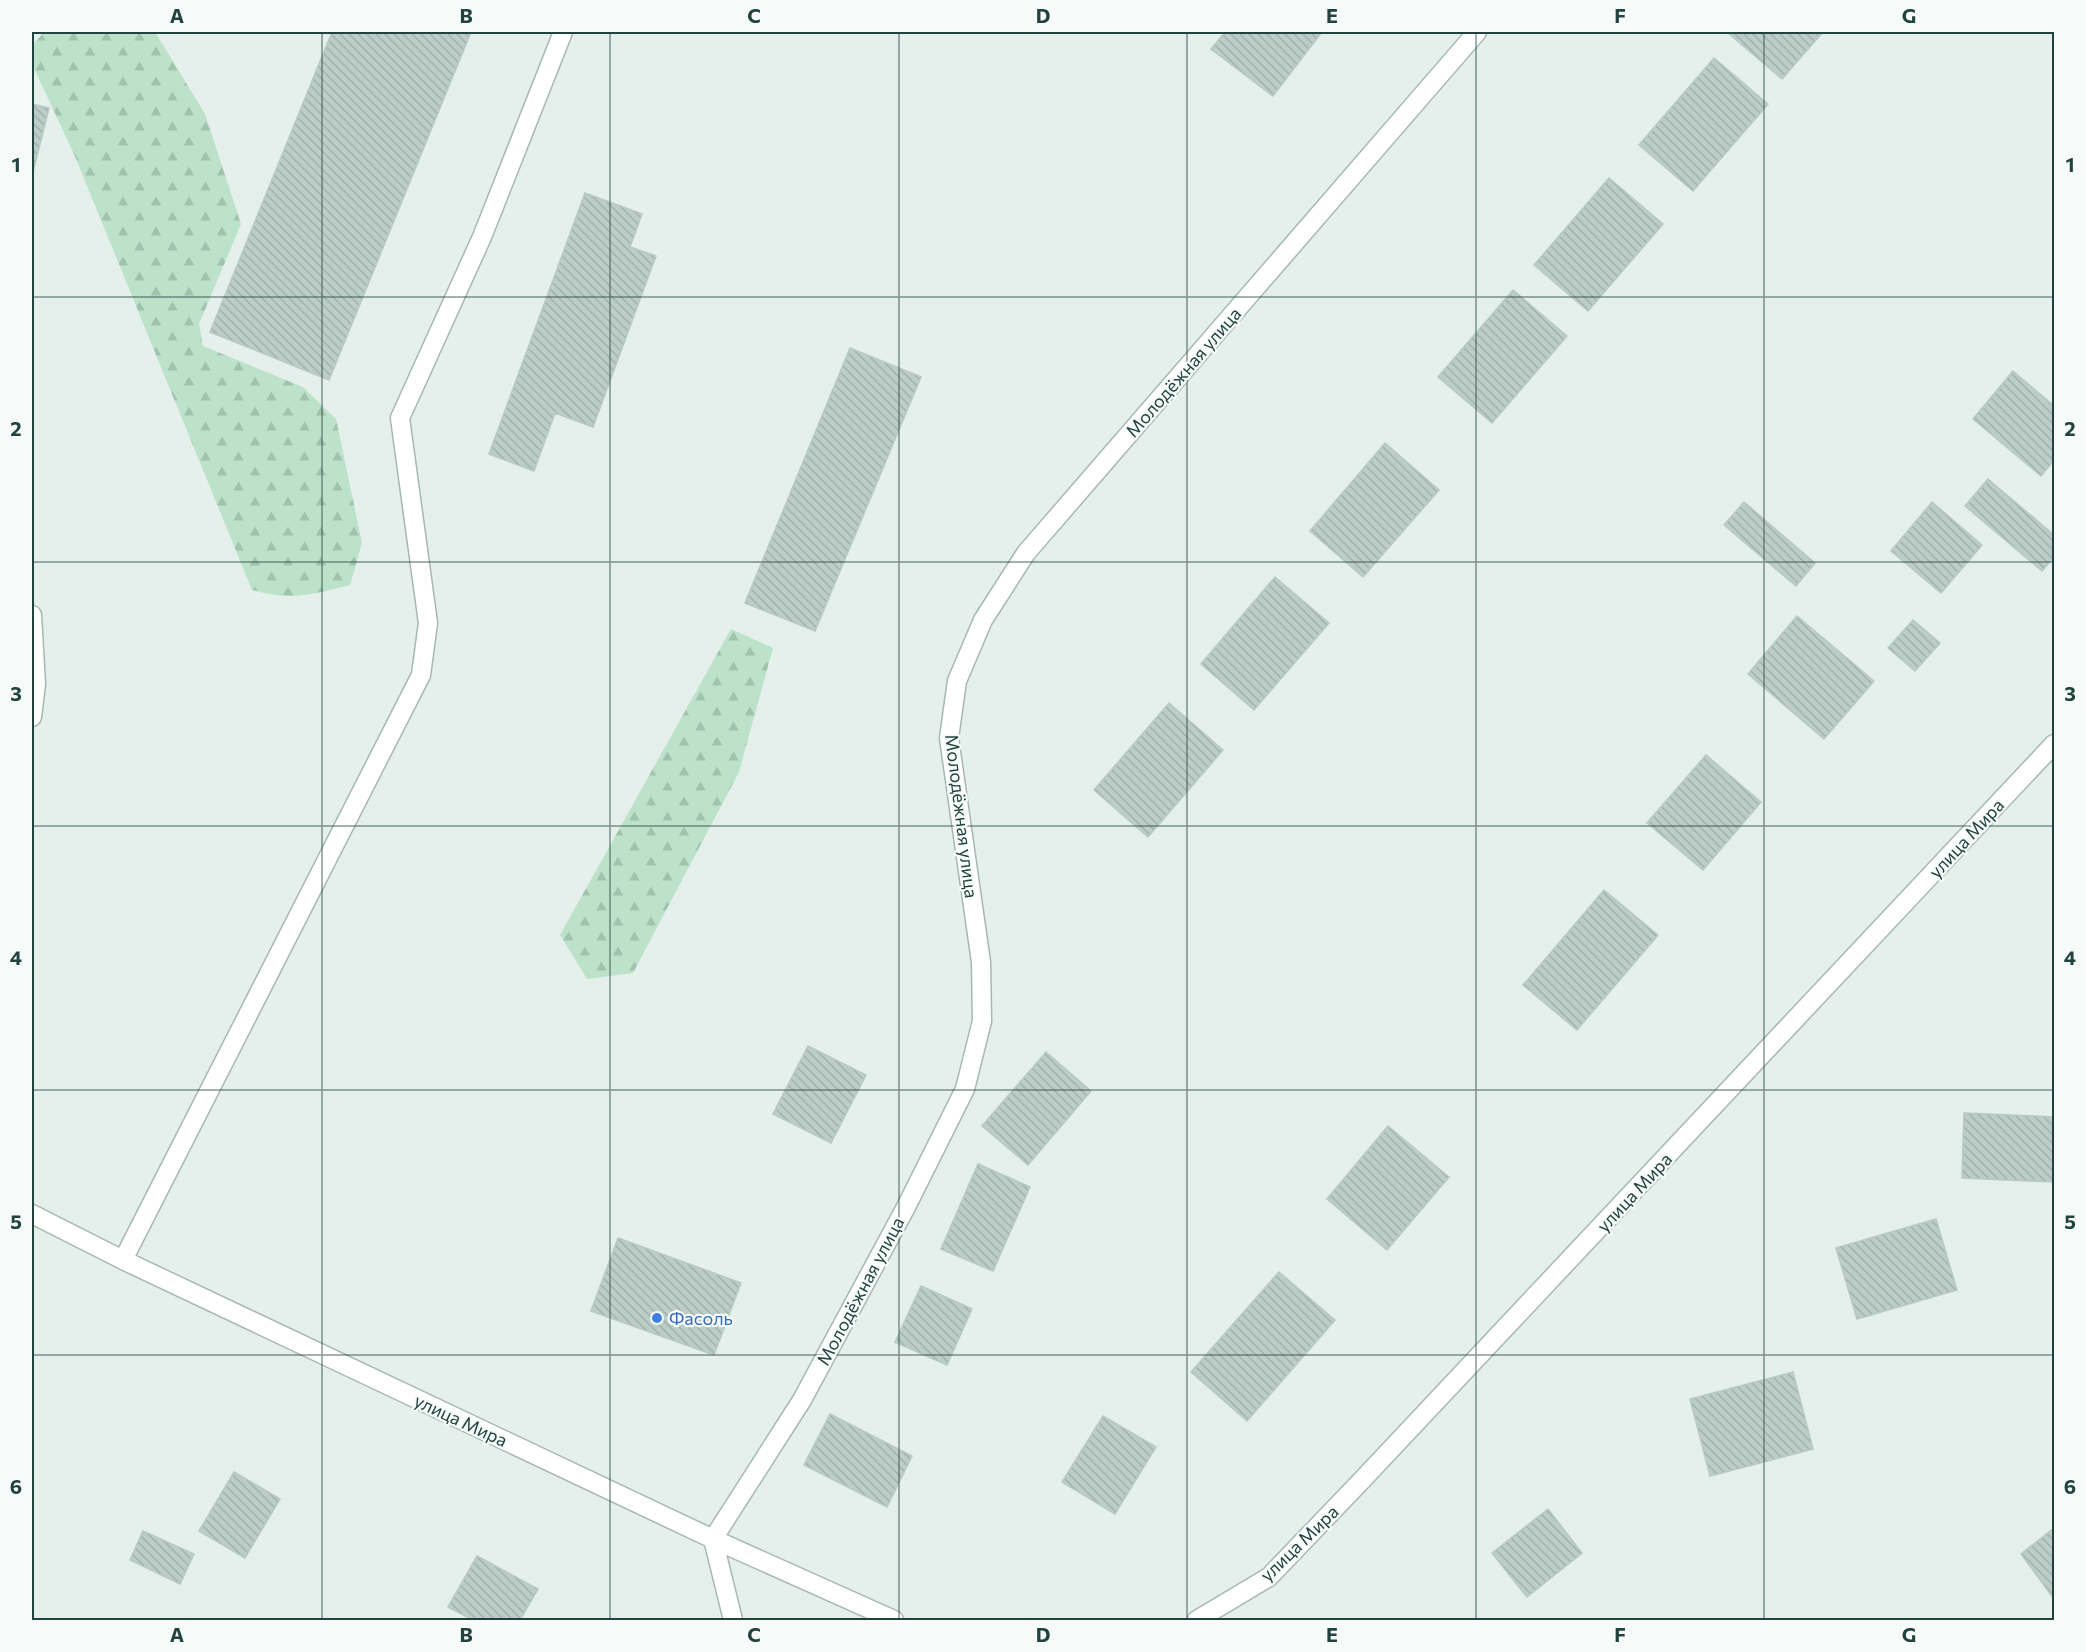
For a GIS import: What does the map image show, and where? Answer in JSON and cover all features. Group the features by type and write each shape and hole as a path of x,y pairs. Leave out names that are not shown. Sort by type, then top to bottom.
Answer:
{"street":[{"path":"123,1260 421,675 428,623 400,418 482,237 563,32"},
{"name":"Молодёжная улица","path":"713,1539 801,1400 906,1207 964,1089 982,1021 981,963 949,738 957,681 983,621 1026,553 1477,32"},
{"path":"32,615 36,684 32,717"},
{"name":"улица Мира","path":"1197,1620 1269,1577 2055,744"},
{"name":"улица Мира","path":"32,1214 123,1260 713,1539 894,1620"},
{"path":"713,1539 733,1620"}],"green space":[{"path":"44,32 155,32 205,114 241,224 199,324 203,346 303,387 336,419 362,543 350,585 324,592 290,596 252,590 74,154 32,64 32,46"},
{"path":"731,629 773,648 739,772 633,973 587,979 560,935"}],"building":[{"path":"332,32 471,32 329,380 210,332"},
{"path":"1225,32 1322,32 1273,96 1211,49"},
{"path":"1823,32 1782,79 1728,33"},
{"path":"1714,58 1768,104 1693,191 1639,145"},
{"path":"32,104 49,108 32,176"},
{"path":"1609,178 1663,224 1588,311 1534,265"},
{"path":"585,193 642,214 630,247 656,256 593,427 555,413 534,471 489,454"},
{"path":"1513,290 1567,336 1492,423 1438,377"},
{"path":"850,348 921,377 815,631 745,603"},
{"path":"2013,371 2054,406 2054,460 2041,476 1973,419"},
{"path":"1385,443 1439,490 1363,577 1310,531"},
{"path":"1988,479 2054,535 2054,557 2042,571 1965,506"},
{"path":"1744,502 1815,563 1796,586 1724,525"},
{"path":"1932,502 1982,545 1941,593 1891,551"},
{"path":"1275,577 1329,623 1254,710 1201,664"},
{"path":"1797,616 1874,681 1824,739 1748,674"},
{"path":"1913,620 1940,643 1915,671 1888,648"},
{"path":"1169,703 1223,750 1148,837 1094,790"},
{"path":"1706,755 1761,802 1703,870 1647,823"},
{"path":"1604,890 1658,935 1577,1030 1523,985"},
{"path":"808,1046 866,1075 831,1143 773,1114"},
{"path":"1046,1052 1091,1091 1028,1165 982,1126"},
{"path":"1964,1113 2054,1117 2054,1182 1962,1178"},
{"path":"1388,1126 1449,1177 1387,1250 1327,1199"},
{"path":"978,1164 1030,1187 993,1271 941,1249"},
{"path":"1936,1219 1957,1290 1857,1319 1836,1248"},
{"path":"618,1238 741,1283 714,1355 591,1311"},
{"path":"1279,1272 1335,1320 1247,1421 1191,1372"},
{"path":"921,1286 972,1309 947,1365 895,1342"},
{"path":"1793,1372 1813,1449 1710,1476 1690,1399"},
{"path":"830,1414 912,1456 887,1507 804,1465"},
{"path":"1103,1416 1156,1447 1115,1514 1062,1482"},
{"path":"234,1472 280,1499 245,1558 199,1531"},
{"path":"1548,1509 1582,1553 1527,1597 1492,1553"},
{"path":"2054,1528 2054,1599 2021,1554"},
{"path":"143,1531 194,1554 180,1584 130,1560"},
{"path":"477,1556 538,1589 520,1620 473,1620 448,1607"}],"place":[{"name":"Фасоль","path":"657,1318"}]}
